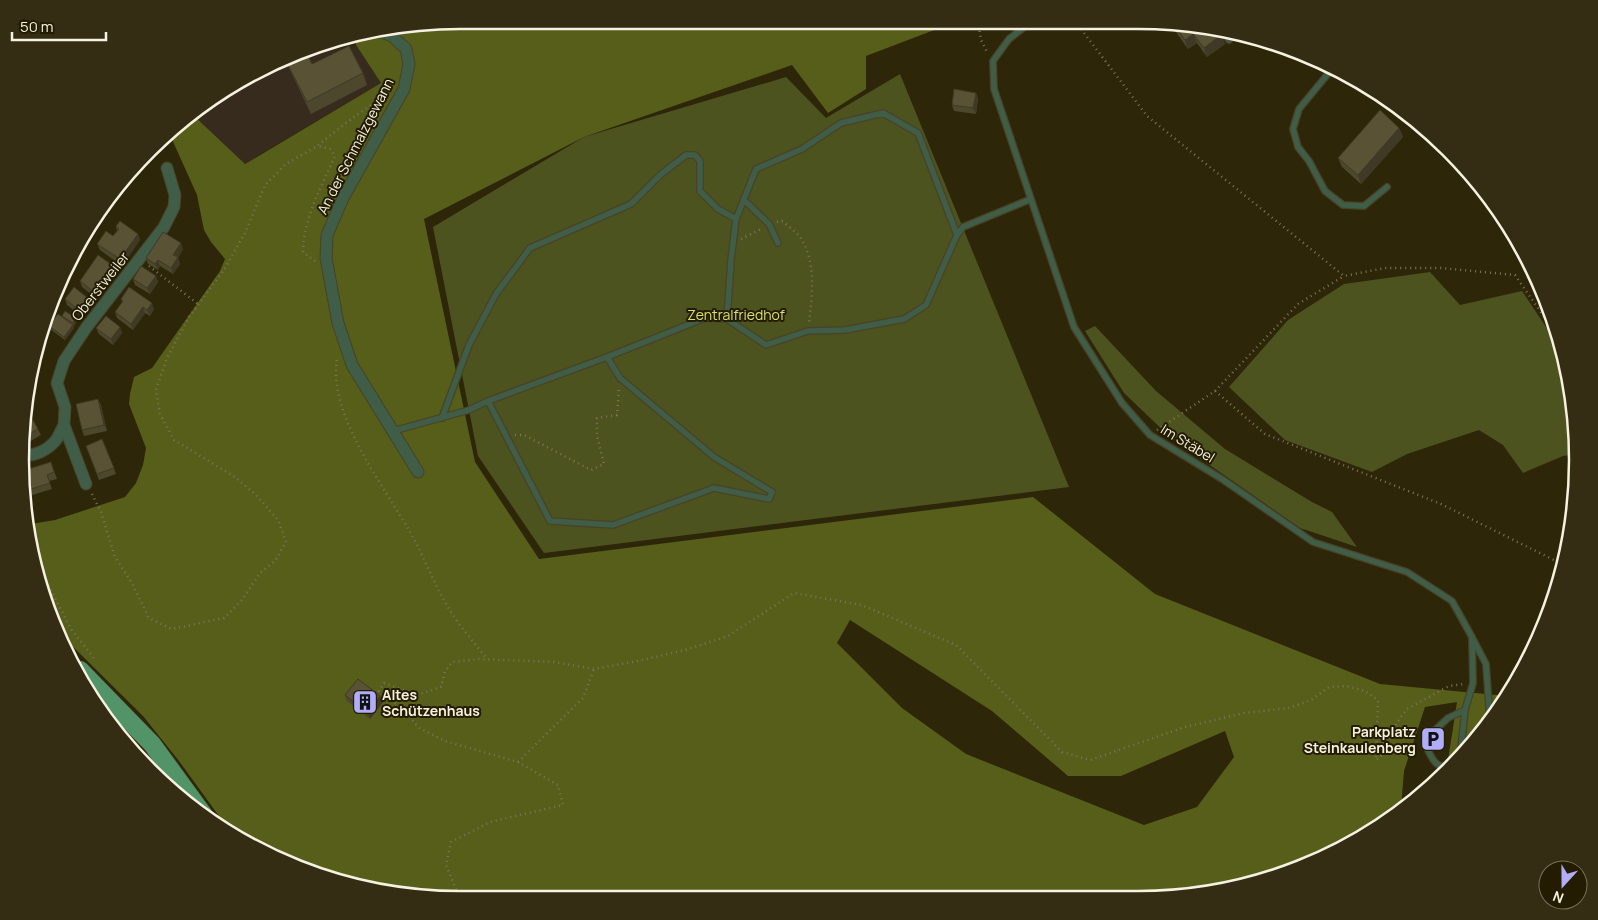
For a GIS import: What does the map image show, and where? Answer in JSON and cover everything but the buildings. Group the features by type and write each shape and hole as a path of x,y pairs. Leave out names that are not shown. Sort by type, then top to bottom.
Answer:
{"main road":[{"path":"87,668 152,744 190,796"}],"street":[{"name":"An der Schmalzgewann","path":"389,35 406,49 409,64 404,88 342,198 327,235 326,258 342,334 352,365 418,472"},
{"name":"Oberstweiler","path":"86,484 64,425 65,407 57,383 64,361 86,328 164,227 174,207 175,195 167,168"},
{"path":"29,456 42,451 56,440 64,425"}],"lane":[{"path":"993,61 1009,39 1022,29"},
{"name":"Im Stäbel","path":"993,61 994,89 1074,326 1122,403 1150,435 1222,479 1313,542 1407,572 1452,601 1472,637 1473,683 1466,710 1462,744"},
{"path":"1329,73 1299,109 1293,129 1298,148 1309,161 1325,191 1344,205 1364,206 1387,186"},
{"path":"727,318 736,218 756,169 802,149 841,123 883,113 918,134 957,235"},
{"path":"442,418 469,345 496,294 530,248 631,204 660,175 686,155 695,155 700,161 700,191 718,209 736,218"},
{"path":"393,432 469,410 705,318 727,318 766,346 808,332 845,330 904,319 926,305 957,235 963,227 1031,199"},
{"path":"744,200 770,224 778,243"},
{"path":"488,401 550,521 613,526 714,488 769,499 772,492 714,457 620,378 608,357"},
{"path":"1472,637 1486,664 1489,710"},
{"path":"1442,766 1432,761 1427,748 1432,732 1448,718 1466,710"}],"path":[{"path":"979,29 981,40 993,61"},
{"path":"1081,29 1147,116 1344,276"},
{"path":"86,484 101,512 115,557 132,583 149,618 172,629 224,618 242,600 260,573 275,561 286,542 278,520 256,495 235,477 174,440 160,414 156,390 166,358 189,317 224,270 245,233 265,185 286,164 317,146 381,98 392,84"},
{"path":"317,146 330,149 335,156 311,210 304,234 303,252 316,262 326,258"},
{"path":"733,244 774,222 782,222 799,236 806,249 813,281 808,332"},
{"path":"140,259 198,304"},
{"path":"1150,435 1215,391 1298,304 1344,276 1385,268 1441,268 1515,275 1545,318"},
{"path":"342,334 336,371 343,413 370,467 411,533 448,608 487,660"},
{"path":"506,435 524,435 591,470 604,464 597,436 597,418 617,415 620,378"},
{"path":"1215,391 1265,434 1441,504 1557,562"},
{"path":"46,580 71,629 93,657 87,668"},
{"path":"457,891 446,865 451,842 490,822 563,805 558,786 518,762 445,741 418,728 404,710 379,691 384,683 417,695 441,687 444,671 452,662 487,660 554,662 594,669 638,661 685,650 728,636 794,593 862,605 956,645 1062,752 1090,760 1185,727 1244,713 1289,708 1311,700 1329,687 1347,686 1365,691 1378,700 1376,760 1384,754 1396,724 1407,709 1449,686 1473,683"},
{"path":"518,762 583,698 594,669"}],"shaded area":[{"path":"356,45 381,83 244,164 197,118 220,101 269,73 327,50"}],"green space":[{"path":"460,29 937,29 866,56 866,89 828,113 792,65 584,137 424,219 475,462 539,559 1033,497 1155,594 1380,684 1500,695 1480,723 1448,759 1457,702 1425,707 1404,771 1402,802 1378,819 1329,847 1277,868 1250,877 1194,888 1138,891 432,890 404,888 348,877 269,847 244,833 222,820 179,761 143,716 70,644 43,572 33,524 55,520 125,497 136,483 143,465 146,448 129,404 134,377 152,368 220,271 225,259 204,230 197,195 172,140 197,118 245,164 381,83 356,45 356,41 404,32","holes":["850,620 992,711 1068,776 1121,776 1225,731 1234,757 1197,807 1144,825 966,754 902,708 837,643"]},
{"name":"Zentralfriedhof","path":"900,74 1069,487 544,553 478,456 433,227 584,137 786,77 826,118"},
{"path":"1430,272 1460,305 1522,291 1550,333 1555,348 1566,404 1569,455 1523,473 1503,445 1479,430 1407,454 1372,472 1285,440 1229,387 1288,320 1344,284"},
{"path":"1095,326 1156,391 1225,449 1312,502 1332,512 1357,547 1300,528 1171,438 1124,393 1085,331"}],"place":[{"name":"Altes Schützenhaus","path":"365,702"},
{"name":"Parkplatz Steinkaulenberg","path":"1433,739"}]}
